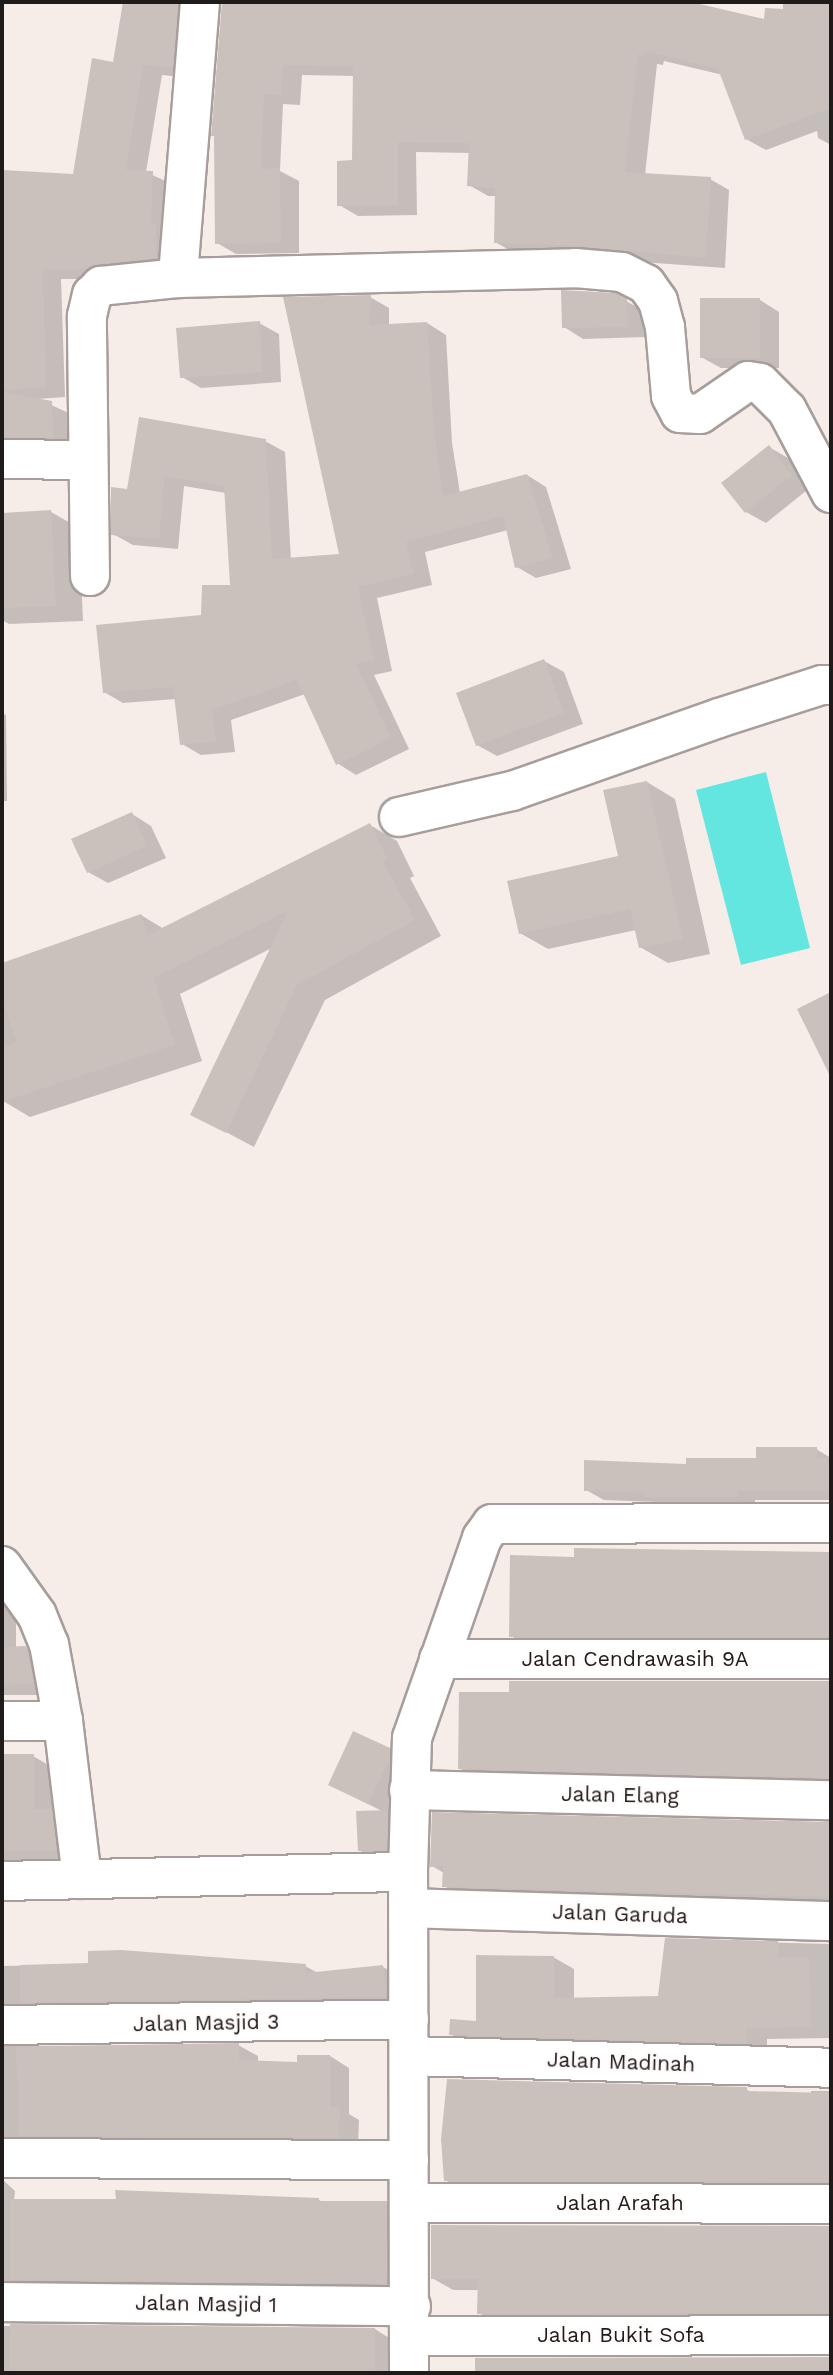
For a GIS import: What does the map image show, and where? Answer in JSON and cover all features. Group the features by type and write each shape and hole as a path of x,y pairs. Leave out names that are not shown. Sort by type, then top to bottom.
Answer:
{"street":[{"path":"178,278 200,2"},
{"path":"90,576 87,316 92,295 101,286 178,278 575,268 622,272 646,284 658,301 665,327 671,396 680,413 700,414 748,382 760,383 787,410 831,493"},
{"path":"2,459 89,460"},
{"path":"399,817 512,792 719,718 822,685 831,685"},
{"path":"409,2373 408,1890 412,1738 482,1538 492,1524 831,1522"},
{"path":"2,1566 37,1615 50,1644 64,1721 82,1880"},
{"name":"Jalan Cendrawasih 9A","path":"439,1659 831,1659"},
{"path":"2,1721 64,1721"},
{"name":"Jalan Elang","path":"409,1790 831,1800"},
{"name":"Jalan Garuda","path":"2,1881 82,1880 408,1890 831,1921"},
{"name":"Jalan Masjid 3","path":"2,2025 409,2019"},
{"name":"Jalan Madinah","path":"410,2056 831,2068"},
{"path":"2,2158 409,2160"},
{"name":"Jalan Arafah","path":"409,2203 831,2204"},
{"name":"Jalan Masjid 1","path":"2,2302 410,2321"},
{"name":"Jalan Bukit Sofa","path":"410,2321 831,2335"}],"water":[{"path":"766,772 810,948 741,965 696,790"}],"building":[{"path":"123,2 178,2 173,68 143,65 126,170 153,171 151,223 156,223 156,258 99,264 88,269 43,269 46,387 2,390 3,170 73,174 92,58 113,62"},
{"path":"222,2 691,2 764,19 765,8 783,9 783,2 831,2 831,108 745,140 718,69 645,51 644,56 638,54 625,172 711,177 706,258 577,246 494,243 495,188 467,186 469,143 398,142 398,205 337,206 337,161 352,160 353,67 283,65 281,95 264,94 261,169 280,168 281,243 215,244 214,136 211,136"},
{"path":"561,290 616,293 627,299 628,327 562,328"},
{"path":"371,295 369,325 427,322 434,430 443,496 527,474 553,558 515,568 503,516 406,542 414,574 358,587 374,660 356,664 391,738 336,765 297,680 212,710 216,741 180,745 173,687 103,693 96,625 201,615 202,585 230,585 224,486 165,476 159,539 111,535 111,487 127,489 139,417 266,439 272,559 339,554 283,297"},
{"path":"700,298 760,298 760,358 700,358"},
{"path":"260,321 262,372 180,378 176,328"},
{"path":"2,392 52,401 53,438 2,437"},
{"path":"769,445 792,475 745,513 721,483"},
{"path":"51,510 56,606 2,608 2,513"},
{"path":"544,659 564,713 476,746 456,693"},
{"path":"647,781 683,939 639,948 630,909 519,934 507,881 618,856 603,790"},
{"path":"132,812 147,846 87,873 71,839"},
{"path":"370,823 388,860 383,862 415,920 297,985 226,1133 190,1115 288,911 154,978 175,1045 2,1102 2,1047 17,1042 2,999 2,963 141,914 148,935"},
{"path":"831,992 831,1078 797,1009"},
{"path":"756,1447 817,1447 817,1458 831,1458 831,1491 738,1491 738,1497 644,1497 644,1493 584,1491 584,1460 686,1464 686,1458 756,1458"},
{"path":"574,1548 831,1552 831,1637 509,1637 510,1555 574,1557"},
{"path":"26,1646 34,1684 2,1685 2,1647"},
{"path":"509,1681 831,1681 831,1778 458,1769 459,1692 509,1692"},
{"path":"353,1731 390,1748 390,1758 368,1804 328,1785"},
{"path":"2,1754 34,1754 34,1809 52,1809 57,1851 2,1851"},
{"path":"388,1810 387,1851 358,1851 356,1811"},
{"path":"432,1812 831,1822 831,1897 442,1887 443,1866 430,1867"},
{"path":"665,1938 778,1941 778,1957 809,1957 811,2027 747,2028 747,2044 449,2035 450,2019 476,2021 476,1955 554,1956 554,1998 658,1996"},
{"path":"121,1950 306,1964 306,1973 383,1965 386,1997 20,2003 20,1965 88,1963 88,1951"},
{"path":"239,2043 239,2060 297,2062 297,2055 330,2055 330,2107 340,2107 339,2138 18,2136 19,2080 16,2047"},
{"path":"447,2079 747,2087 747,2091 831,2093 831,2182 444,2181 441,2139"},
{"path":"115,2190 319,2198 319,2201 387,2201 387,2284 10,2280 10,2199 116,2199"},
{"path":"431,2225 831,2226 831,2313 477,2314 478,2279 431,2279"},
{"path":"10,2324 375,2328 375,2373 9,2373"},
{"path":"831,2357 831,2373 475,2373 475,2358"}]}
